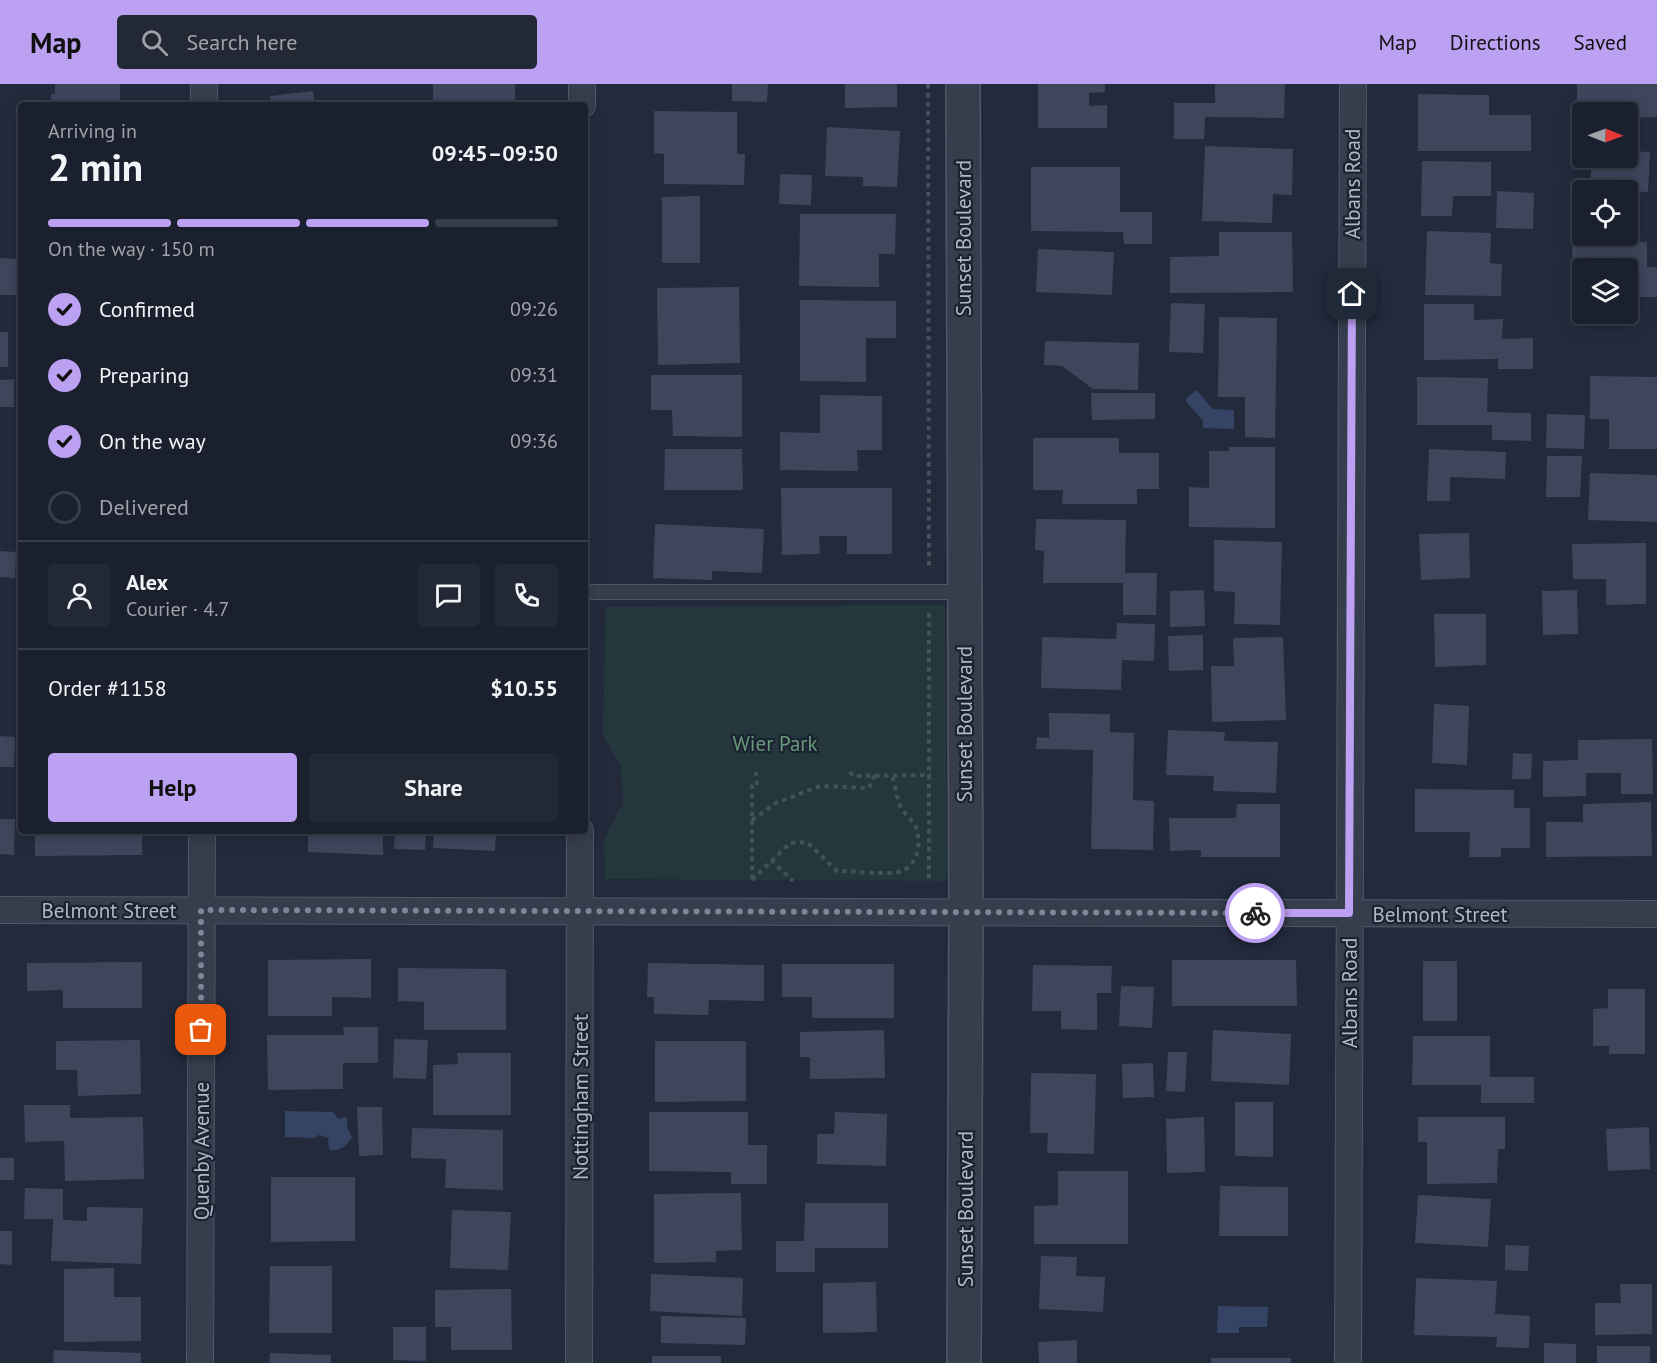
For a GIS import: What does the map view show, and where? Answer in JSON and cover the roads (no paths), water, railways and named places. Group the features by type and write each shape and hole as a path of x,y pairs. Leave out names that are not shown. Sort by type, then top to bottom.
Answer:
{"street":[{"path":"204,84 204,102"},
{"path":"582,84 582,102"},
{"name":"Sunset Boulevard","path":"963,84 966,913 964,1363"},
{"name":"Albans Road","path":"1348,1363 1353,84"},
{"name":"Quenby Avenue","path":"200,1363 202,834"},
{"name":"Nottingham Street","path":"579,1363 580,834"},
{"name":"Belmont Street","path":"0,910 1657,914"}],"lane":[{"path":"588,592 964,592"}],"water":[{"path":"1196,390 1213,409 1234,410 1234,429 1203,428 1203,421 1185,400"},
{"path":"285,1111 333,1112 338,1119 347,1117 347,1127 352,1137 343,1148 329,1150 328,1138 319,1135 314,1138 285,1137"},
{"path":"1218,1306 1268,1307 1267,1327 1239,1327 1239,1333 1217,1333"}],"park label":[{"name":"Wier Park","path":"775,743"}]}
